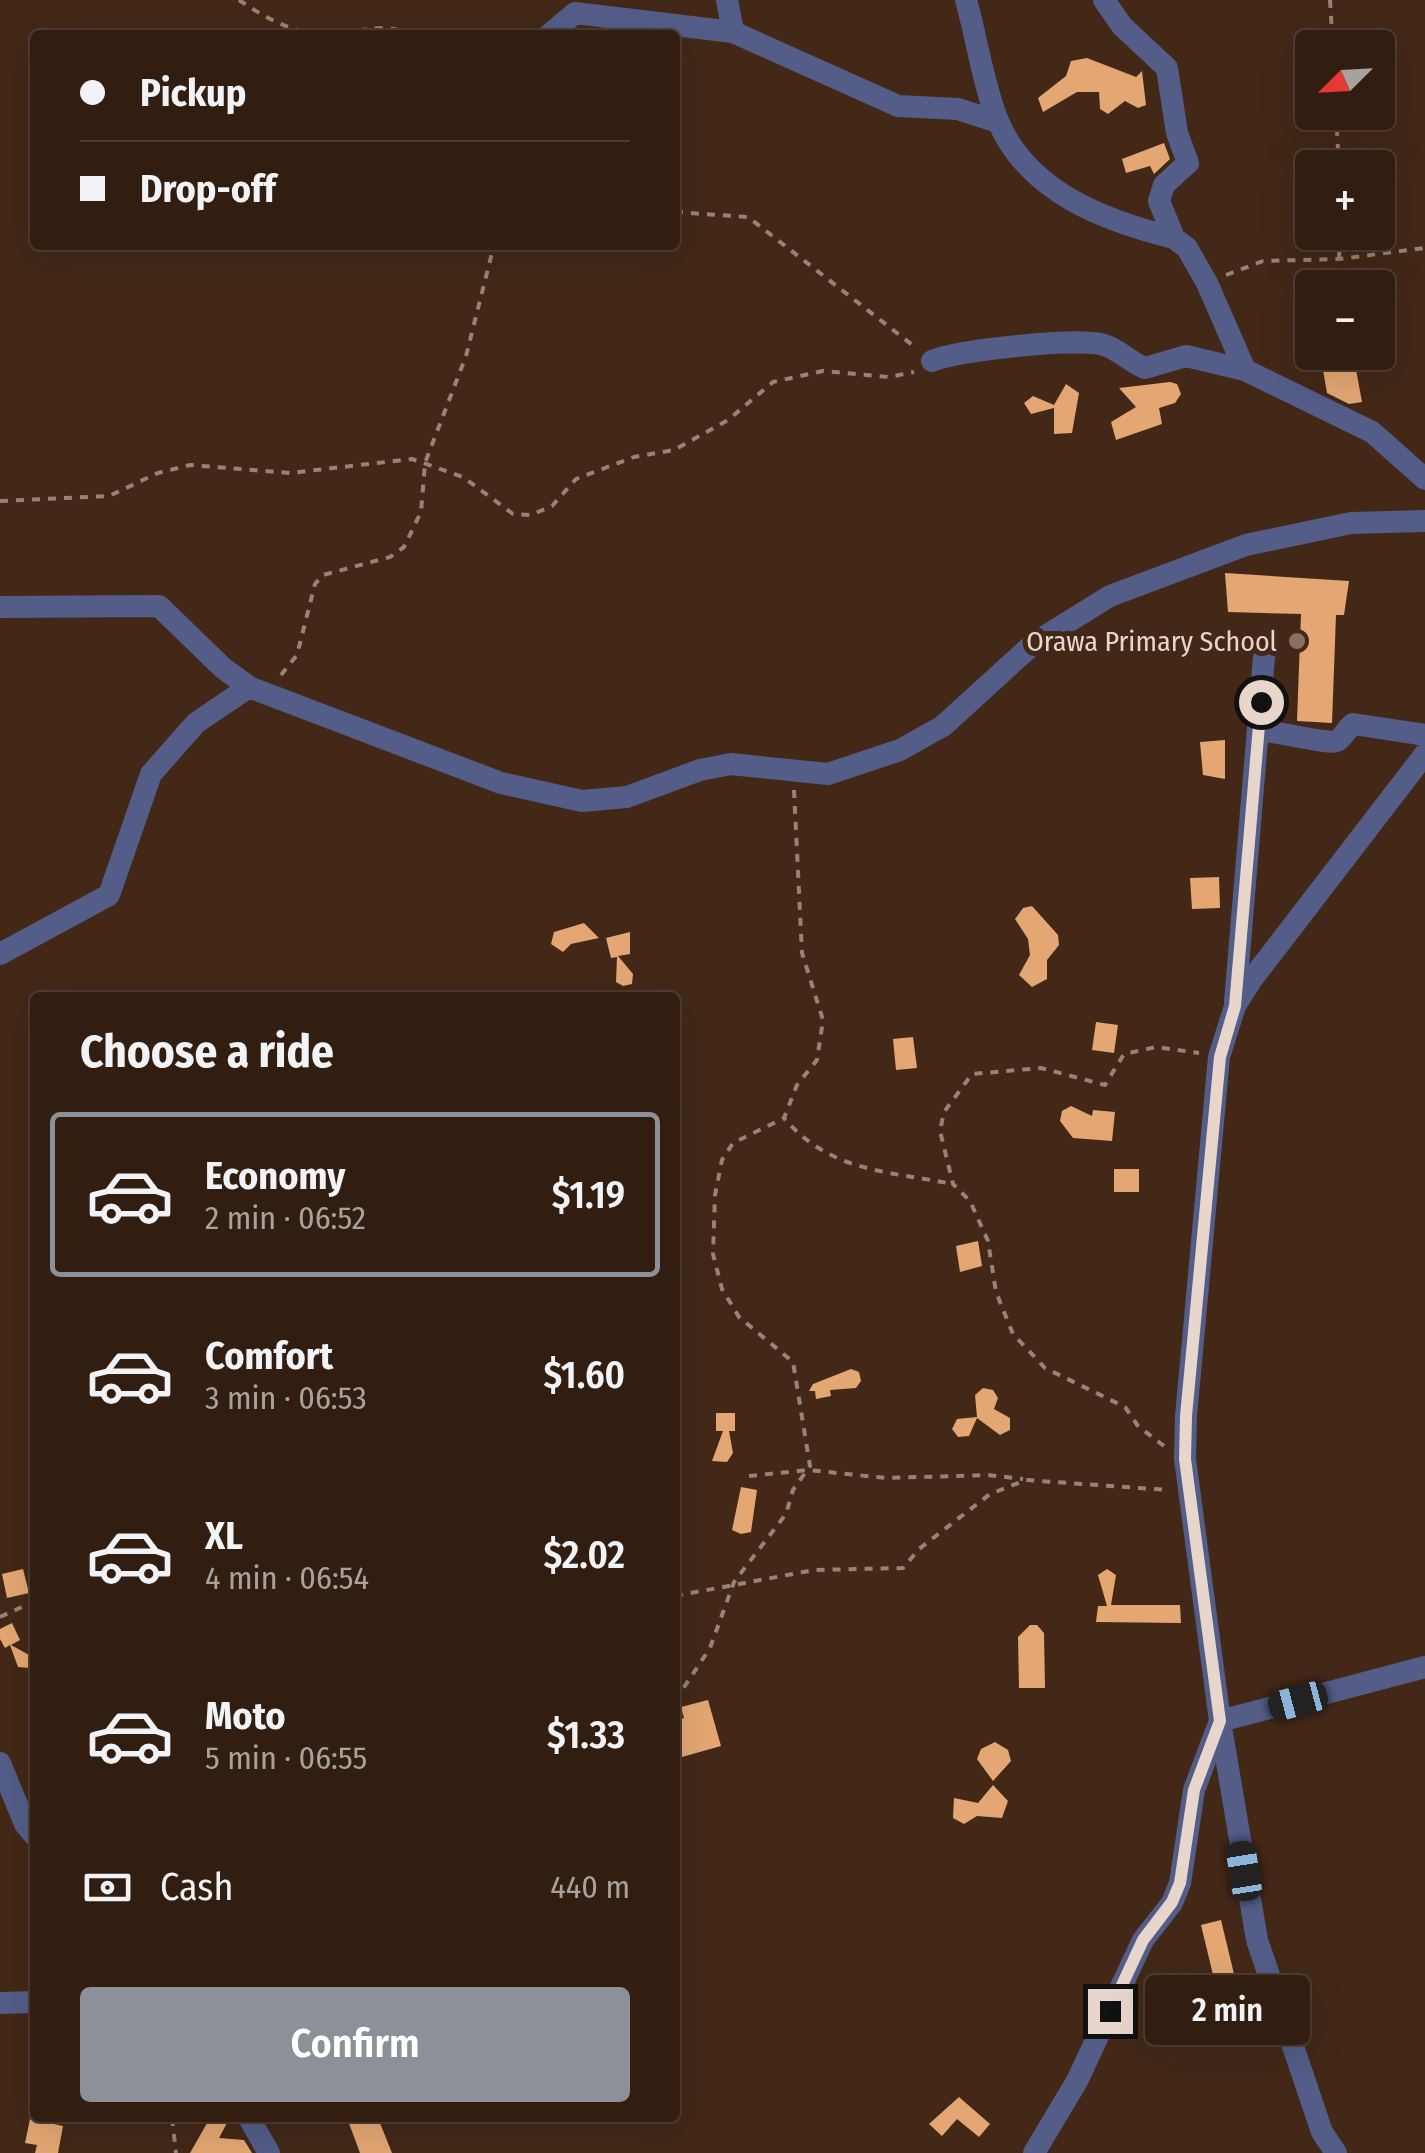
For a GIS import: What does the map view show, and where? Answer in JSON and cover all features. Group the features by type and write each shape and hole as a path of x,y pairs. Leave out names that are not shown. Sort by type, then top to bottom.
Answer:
{"street":[{"path":"727,0 733,32"},
{"path":"966,0 998,122 1042,180 1079,206 1116,223 1174,238 1187,248 1207,283 1245,370"},
{"path":"1104,0 1122,26 1159,58 1172,80 1176,133 1188,162 1164,185 1158,201 1174,238"},
{"path":"554,30 574,13 733,32 898,106 958,109 998,122"},
{"path":"932,361 999,349 1100,344 1145,368 1186,356 1245,370 1372,432 1425,479"},
{"path":"0,607 159,606 223,668 250,686 501,783 582,801 628,797 700,770 731,764 828,774 900,750 943,726 982,696 1034,643 1110,596 1246,545 1351,523 1425,521"},
{"path":"1265,645 1235,1006 1220,1057 1185,1459 1220,1721 1258,1940 1322,2132 1336,2153"},
{"path":"0,954 110,895 151,774 196,723 250,686"},
{"path":"1259,730 1292,732 1328,744 1338,741 1353,724 1425,736"},
{"path":"1235,1006 1425,754"},
{"path":"1220,1721 1425,1667"},
{"path":"1034,2153 1077,2081 1143,1940 1172,1902 1180,1883 1194,1790 1220,1721"},
{"path":"0,1762 30,1831"},
{"path":"0,2003 30,2002"},
{"path":"252,2122 269,2153"}],"path":[{"path":"239,0 266,18 301,30"},
{"path":"1330,0 1331,30"},
{"path":"373,30 401,30"},
{"path":"0,501 109,496 158,473 190,465 290,474 394,460 424,463 464,477 513,514 531,515 552,506 576,479 688,442 728,420 773,382 823,371 889,377 924,368 932,361 748,217 680,212"},
{"path":"1207,283 1263,261 1339,258 1425,248"},
{"path":"250,686 277,680 296,654 315,584 322,575 390,557 404,547 421,512 424,463 466,356 493,250"},
{"path":"1339,250 1339,258"},
{"path":"793,773 802,953 824,1020 818,1060 797,1085 784,1118 733,1143 722,1160 715,1195 713,1254 722,1289 739,1317 793,1362 808,1470"},
{"path":"1185,1459 1138,1426 1125,1407 1062,1378 1022,1347 996,1292 988,1241 970,1201 952,1184 940,1131 944,1112 972,1074 1041,1068 1105,1085 1112,1080 1122,1056 1130,1052 1170,1048 1220,1057"},
{"path":"784,1118 800,1138 861,1170 952,1184"},
{"path":"680,1693 710,1648 734,1582 786,1514 799,1479 808,1470"},
{"path":"749,1476 808,1470 886,1478 988,1475 1192,1494"},
{"path":"680,1595 814,1570 903,1568 919,1548 990,1494 1026,1480"},
{"path":"0,1618 30,1603"},
{"path":"172,2122 176,2153"}],"building":[{"path":"1087,58 1136,77 1142,71 1146,105 1138,108 1125,101 1108,114 1100,109 1099,92 1077,92 1043,112 1038,98 1066,76 1071,61"},
{"path":"1164,143 1170,159 1154,174 1150,166 1126,173 1122,159"},
{"path":"1323,370 1356,370 1362,402 1349,404 1327,393"},
{"path":"1066,384 1079,393 1072,433 1054,434 1054,408 1031,414 1024,403 1033,396 1054,405"},
{"path":"1177,384 1181,394 1175,403 1159,408 1162,424 1116,440 1111,422 1136,407 1119,388"},
{"path":"1225,573 1349,581 1344,615 1336,615 1332,723 1297,721 1301,614 1228,612"},
{"path":"1225,740 1225,779 1203,775 1200,742"},
{"path":"1219,877 1220,908 1192,909 1190,878"},
{"path":"1032,906 1058,935 1059,945 1047,960 1047,979 1032,987 1019,975 1030,955 1028,939 1015,919 1023,908"},
{"path":"584,923 599,938 571,944 563,952 551,944 554,932"},
{"path":"630,932 630,954 618,956 633,974 632,984 623,986 616,982 617,957 611,958 606,938"},
{"path":"1096,1022 1118,1025 1114,1053 1092,1050"},
{"path":"913,1037 917,1068 896,1070 893,1039"},
{"path":"1071,1106 1092,1116 1093,1110 1115,1112 1112,1141 1073,1138 1060,1121 1062,1111"},
{"path":"1114,1169 1139,1169 1139,1192 1114,1192"},
{"path":"978,1241 982,1266 960,1272 956,1246"},
{"path":"851,1369 859,1372 861,1381 856,1388 830,1390 831,1396 816,1399 815,1391 809,1391 813,1384"},
{"path":"983,1388 993,1390 998,1398 994,1409 1010,1418 1010,1430 1000,1435 977,1418 969,1436 958,1437 952,1429 957,1419 977,1417 975,1395"},
{"path":"716,1413 735,1413 735,1431 729,1431 733,1453 727,1462 712,1461 723,1431 716,1431"},
{"path":"741,1487 757,1490 751,1532 741,1534 732,1530"},
{"path":"23,1569 29,1593 7,1598 2,1574"},
{"path":"1107,1569 1116,1575 1111,1605 1180,1605 1181,1623 1096,1622 1098,1606 1107,1606 1098,1575"},
{"path":"12,1623 20,1640 11,1645 30,1655 29,1668 18,1667 10,1645 5,1648 0,1639 0,1629"},
{"path":"1030,1625 1037,1625 1044,1633 1045,1688 1019,1688 1018,1637"},
{"path":"708,1700 721,1746 682,1757 681,1707"},
{"path":"995,1742 1008,1750 1011,1761 993,1781 977,1759 981,1749"},
{"path":"993,1785 1008,1801 1002,1818 977,1816 964,1824 953,1818 954,1798 978,1803"},
{"path":"1221,1920 1241,2003 1221,2008 1201,1925"},
{"path":"959,2097 990,2124 979,2137 957,2119 942,2136 929,2124"},
{"path":"30,2119 63,2126 58,2153 35,2153 37,2145 25,2143"},
{"path":"208,2122 224,2122 227,2123 219,2138 244,2140 252,2153 190,2153"},
{"path":"348,2122 380,2122 392,2153 360,2153"}],"place":[{"name":"Orawa Primary School","path":"1297,641"}],"route":[{"path":"1110,2011 1143,1940 1172,1902 1180,1883 1194,1790 1208,1762 1220,1721 1185,1459 1186,1416 1220,1057 1235,1006 1261,702"}]}
